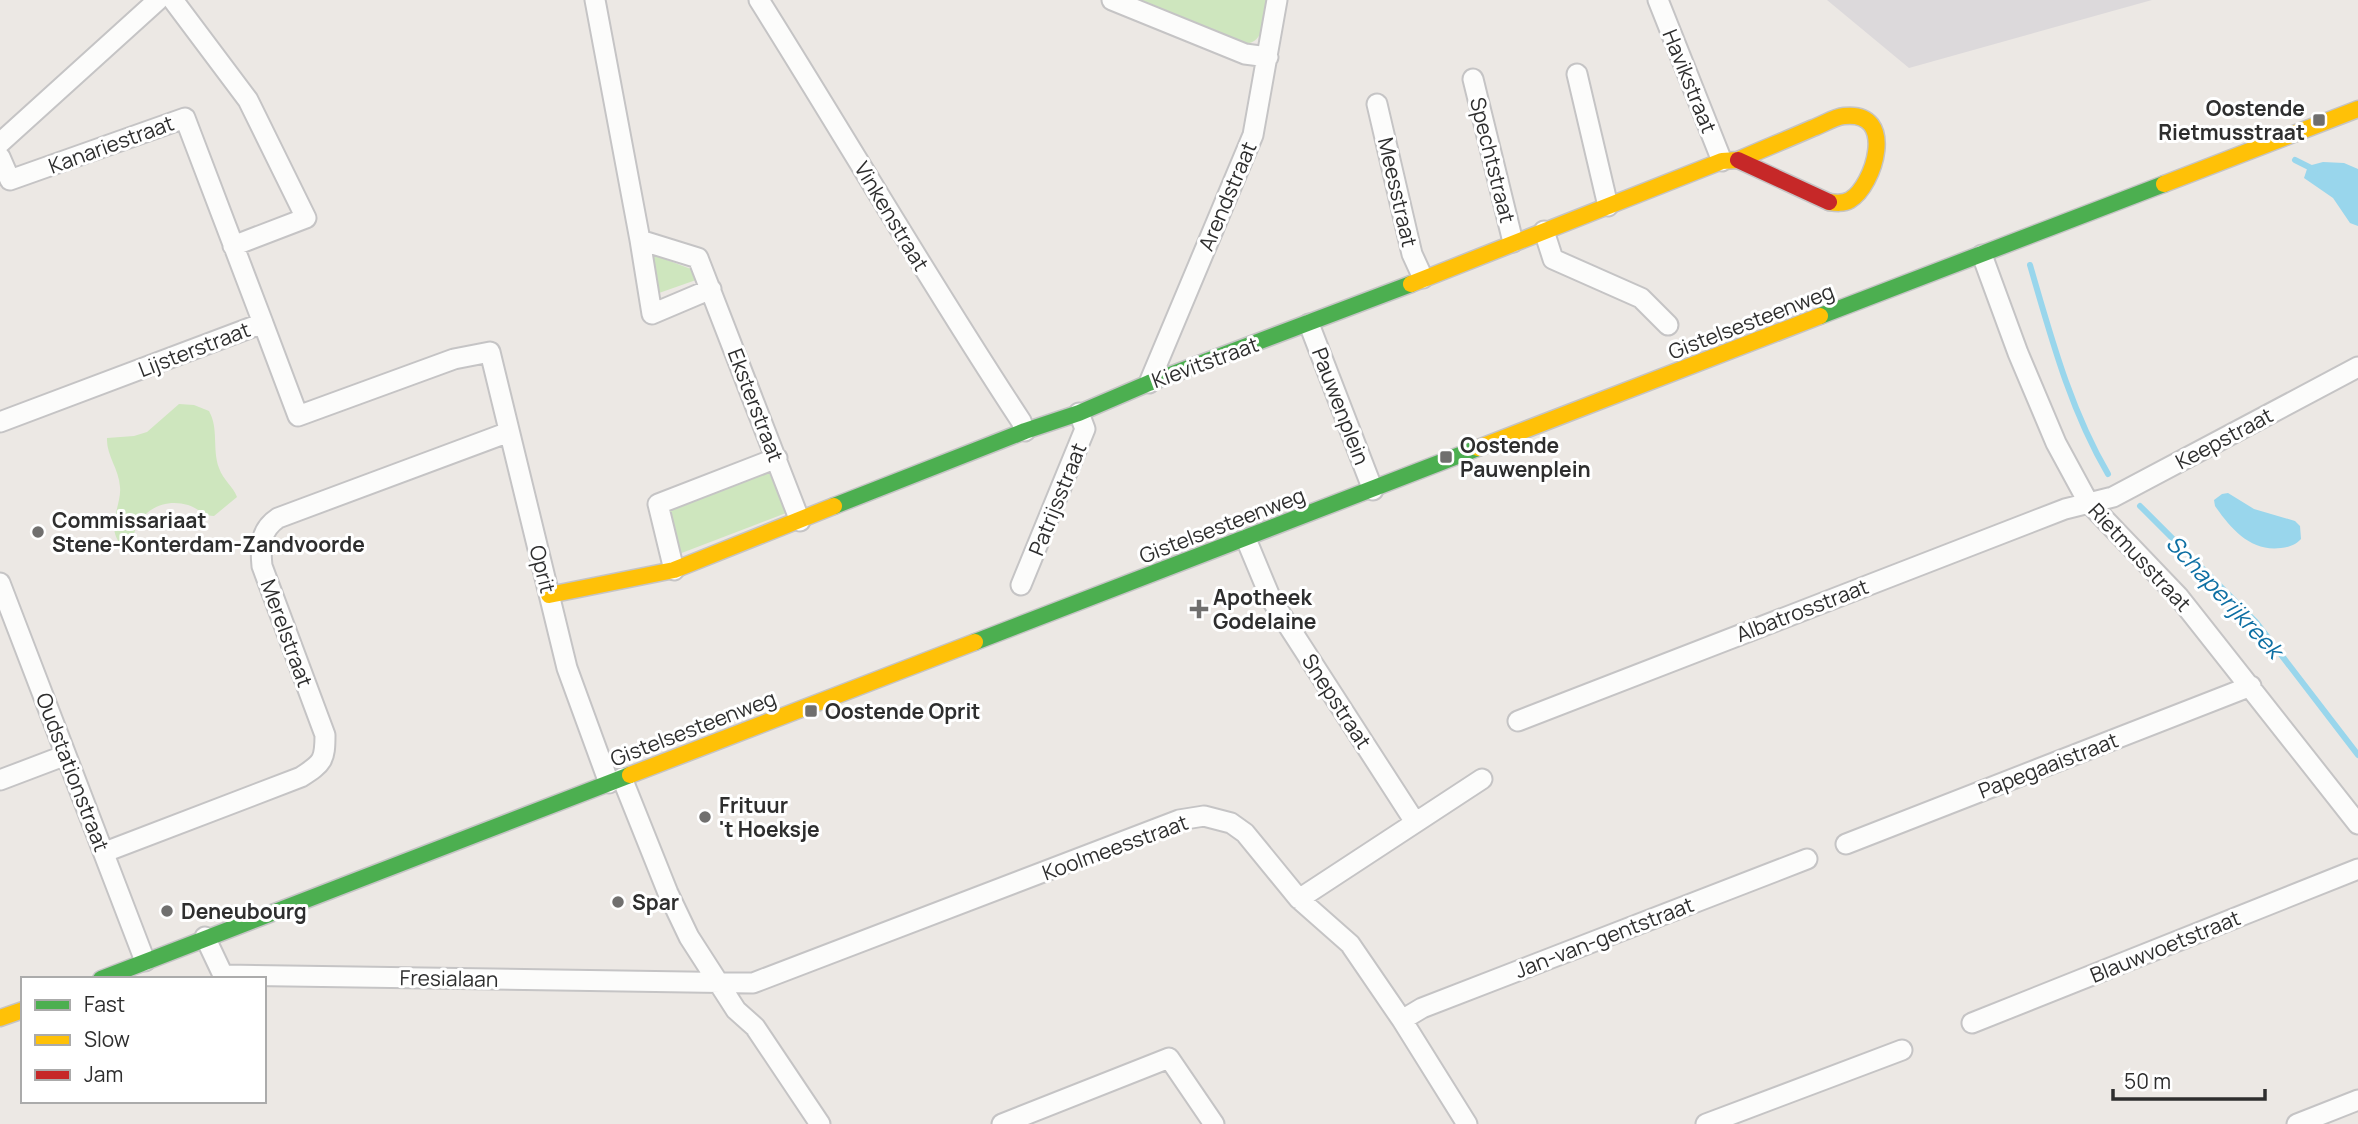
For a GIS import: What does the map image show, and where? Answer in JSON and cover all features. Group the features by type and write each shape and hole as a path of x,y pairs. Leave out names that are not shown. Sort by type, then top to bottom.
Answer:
{"main road":[{"name":"Gistelsesteenweg","path":"106,977 2358,109"},
{"name":"Kievitstraat","path":"550,595 674,570 1025,431 1079,413 1149,383 1309,324 1513,242 1843,116 1859,116 1873,125 1878,138 1876,158 1858,194 1845,202 1829,202 1730,161"},
{"path":"0,1018 21,1011"}],"street":[{"path":"0,143 158,0"},
{"path":"173,0 248,100 306,218 233,246"},
{"path":"595,0 652,313 711,289"},
{"name":"Vinkenstraat","path":"759,0 1025,431"},
{"path":"1112,0 1245,54 1268,57"},
{"name":"Arendstraat","path":"1149,383 1253,135 1277,0"},
{"name":"Havikstraat","path":"1658,0 1730,161"},
{"path":"1577,74 1608,206"},
{"name":"Spechtstraat","path":"1473,79 1513,242"},
{"name":"Meesstraat","path":"1377,104 1412,254 1423,278"},
{"name":"Kanariestraat","path":"0,157 10,180 185,118 263,323"},
{"path":"1544,231 1553,259 1641,298 1668,325"},
{"name":"Eksterstraat","path":"640,240 698,258 800,521"},
{"name":"Rietmusstraat","path":"1982,255 2018,353 2056,443 2088,502 2178,596 2358,824"},
{"name":"Lijsterstraat","path":"0,422 263,323 298,416 464,356 490,352"},
{"name":"Pauwenplein","path":"1309,324 1373,490"},
{"name":"Oprit","path":"490,352 567,668 689,937 737,1010"},
{"name":"Keepstraat","path":"2088,502 2113,497 2358,367"},
{"name":"Patrijsstraat","path":"1021,585 1085,429 1079,413"},
{"name":"Merelstraat","path":"105,852 301,777 316,768 325,757 325,734 262,566 260,549 264,531 270,524 278,518 509,432"},
{"path":"674,570 659,504 777,458"},
{"name":"Albatrosstraat","path":"1518,721 2088,502"},
{"name":"Snepstraat","path":"1246,539 1271,598 1415,822"},
{"name":"Oudstationstraat","path":"0,583 145,961"},
{"name":"Papegaaistraat","path":"1846,844 2251,686"},
{"path":"0,780 66,755"},
{"path":"1299,899 1482,779"},
{"name":"Koolmeesstraat","path":"718,982 753,983 1179,820 1204,817 1231,823 1245,833 1299,899 1350,944 1402,1020 1467,1124"},
{"name":"Jan-van-gentstraat","path":"1402,1020 1422,1007 1807,859"},
{"name":"Blauwvoetstraat","path":"1972,1023 2358,869"},
{"name":"Fresialaan","path":"205,937 223,975 718,982"},
{"path":"737,1010 745,1033 805,1124"},
{"path":"737,1010 755,1027 820,1124"},
{"path":"1706,1124 1902,1050"},
{"path":"1002,1124 1169,1058 1214,1124"},
{"path":"2297,1124 2358,1100"}],"shaded area":[{"path":"1827,0 2152,0 1909,68"}],"green space":[{"path":"1139,0 1266,0 1260,34 1257,39 1245,44"},
{"path":"651,254 691,269 696,280 659,293"},
{"path":"179,404 194,405 209,411 214,425 219,468 237,497 214,516 181,503 153,508 142,518 129,545 123,546 115,533 120,487 108,450 107,438 147,432"},
{"path":"769,472 786,513 679,554 670,510"}],"water":[{"path":"2323,162 2344,163 2358,169 2358,226 2350,223 2333,198 2304,178 2308,166"},
{"path":"2228,493 2254,509 2295,521 2300,526 2301,539 2281,548 2251,543 2228,523 2215,506 2214,500"}],"waterway":[{"path":"2295,160 2315,170"},
{"name":"Schaperijkreek","path":"2030,265 2072,398 2108,474"},
{"name":"Schaperijkreek","path":"2140,506 2256,622 2358,755"}],"traffic: fast":[{"path":"1820,316 2164,184"},
{"path":"834,506 1411,284"},
{"path":"975,642 1478,448"},
{"path":"106,977 630,775"}],"traffic: slow":[{"path":"2164,184 2358,109"},
{"path":"1411,284 1722,161 1738,160 1836,118 1861,117 1871,125 1876,136 1873,166 1859,192 1850,200 1842,203 1829,202"},
{"path":"1478,448 1820,316"},
{"path":"549,595 674,570 834,506"},
{"path":"630,775 975,642"},
{"path":"0,1018 21,1011"}],"traffic: jam":[{"path":"1738,160 1829,202"}],"place":[{"name":"Oostende Rietmusstraat","path":"2319,120"},
{"name":"Oostende Pauwenplein","path":"1446,457"},
{"name":"Commissariaat Stene-Konterdam-Zandvoorde","path":"38,532"},
{"name":"Apotheek Godelaine","path":"1199,609"},
{"name":"Oostende Oprit","path":"811,711"},
{"name":"Frituur 't Hoeksje","path":"705,817"},
{"name":"Spar","path":"618,902"},
{"name":"Deneubourg","path":"167,911"}]}
